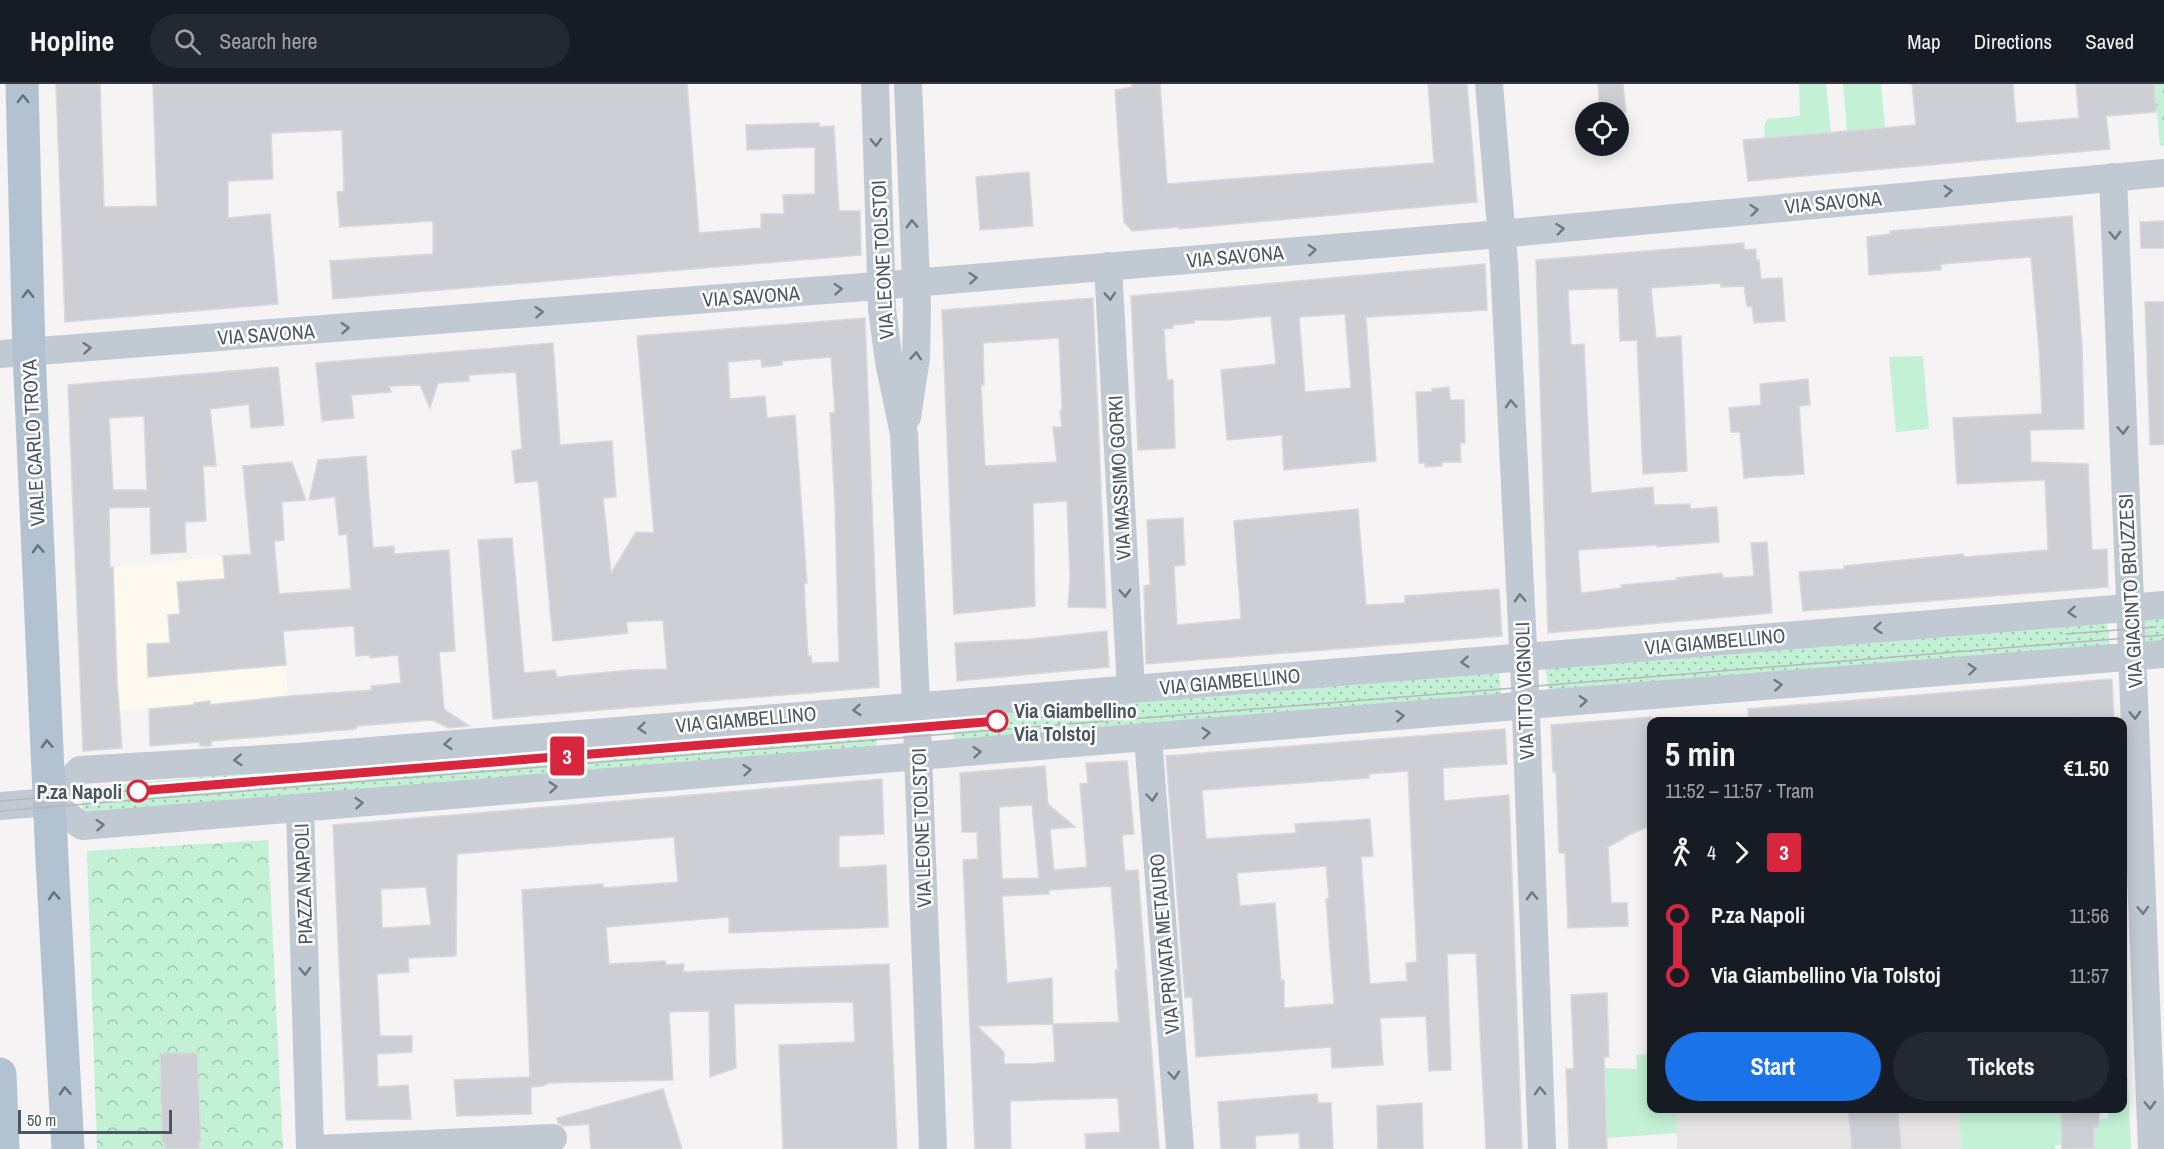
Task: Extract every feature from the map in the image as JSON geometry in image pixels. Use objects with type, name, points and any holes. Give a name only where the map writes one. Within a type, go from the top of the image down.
[{"type":"main road","name":"VIALE CARLO TROYA","points":[[22,84],[15,353],[49,802]]},
{"type":"main road","points":[[49,802],[68,1149]]},
{"type":"main road","points":[[0,1074],[3,1149]]},
{"type":"street","name":"VIA LEONE TOLSTOI","points":[[875,84],[881,286],[889,362],[904,434],[933,1149]]},
{"type":"street","name":"VIA LEONE TOLSTOI","points":[[904,434],[916,358],[908,84]]},
{"type":"street","points":[[1489,84],[1501,233]]},
{"type":"street","name":"VIA SAVONA","points":[[15,353],[881,286],[2164,173]]},
{"type":"street","name":"VIA GIACINTO BRUZZESI","points":[[2113,177],[2152,1149]]},
{"type":"street","name":"VIA TITO VIGNOLI","points":[[1501,233],[1523,657],[1542,1149]]},
{"type":"street","name":"VIA MASSIMO GORKI","points":[[1108,266],[1131,689]]},
{"type":"street","name":"VIA GIAMBELLINO","points":[[49,802],[80,770],[297,757],[2164,605]]},
{"type":"street","points":[[300,808],[2164,654]]},
{"type":"street","name":"VIA PRIVATA METAURO","points":[[1148,738],[1180,1149]]},
{"type":"street","points":[[0,806],[49,802]]},
{"type":"street","name":"PIAZZA NAPOLI","points":[[49,802],[82,826],[300,808],[310,1149]]},
{"type":"street","points":[[317,1149],[553,1138]]},
{"type":"shaded area","points":[[275,552],[288,696],[119,711],[113,567]]},
{"type":"shaded area","points":[[1676,1113],[1959,1113],[1961,1149],[1677,1149]]},
{"type":"green space","points":[[1799,84],[1826,84],[1831,132],[1765,138],[1764,127],[1767,119],[1800,116]]},
{"type":"green space","points":[[1843,84],[1881,84],[1885,128],[1847,131]]},
{"type":"green space","points":[[2154,84],[2164,84],[2164,145],[2160,146]]},
{"type":"green space","points":[[1923,356],[1929,429],[1896,432],[1889,357]]},
{"type":"green space","points":[[2164,612],[2164,650],[2147,652],[2145,613]]},
{"type":"green space","points":[[2106,615],[2111,654],[1550,697],[1545,667]]},
{"type":"green space","points":[[1499,671],[1502,701],[954,744],[952,712]]},
{"type":"green space","points":[[876,717],[877,750],[83,815],[81,788]]},
{"type":"green space","points":[[268,840],[283,1149],[97,1149],[87,851]]},
{"type":"green space","points":[[1647,1054],[1647,1113],[1676,1113],[1677,1133],[1607,1138],[1605,1068],[1637,1069],[1636,1055]]},
{"type":"green space","points":[[2128,1077],[2131,1149],[2090,1149],[2094,1148],[2094,1127],[2099,1127],[2099,1119],[2108,1118],[2109,1113],[2127,1113]]},
{"type":"green space","points":[[1959,1113],[2080,1113],[2061,1114],[2062,1145],[2055,1145],[2055,1149],[1961,1149]]},
{"type":"building","points":[[56,84],[100,84],[104,207],[157,206],[153,84],[687,84],[699,233],[761,228],[761,214],[784,214],[783,195],[815,194],[815,147],[747,150],[746,125],[819,123],[819,127],[834,126],[839,211],[860,211],[861,255],[333,299],[330,261],[433,254],[433,221],[340,227],[337,192],[344,191],[342,130],[271,133],[273,179],[228,181],[228,218],[270,214],[278,304],[65,322]]},
{"type":"building","points":[[1132,84],[1160,84],[1167,184],[1434,163],[1428,84],[1467,84],[1477,202],[1179,229],[1179,227],[1132,231],[1124,222],[1115,90],[1132,87]]},
{"type":"building","points":[[1598,84],[1623,84],[1625,102],[1599,102]]},
{"type":"building","points":[[1912,84],[2013,84],[2016,123],[2079,118],[2076,84],[2154,84],[2156,112],[2106,116],[2110,149],[1748,181],[1743,140],[1916,125]]},
{"type":"building","points":[[1029,172],[1033,226],[980,230],[976,177]]},
{"type":"building","points":[[2072,216],[2082,345],[2084,429],[2030,430],[2031,462],[2088,464],[2092,550],[2107,549],[2108,587],[1803,611],[1799,572],[1844,569],[1844,566],[1963,554],[1964,557],[2048,550],[2045,480],[1957,484],[1953,418],[2042,414],[2031,257],[1941,264],[1941,270],[1869,275],[1867,237],[1890,234],[1890,231]]},
{"type":"building","points":[[2164,221],[2164,248],[2141,248],[2140,222]]},
{"type":"building","points":[[1744,243],[1744,250],[1756,249],[1756,260],[1759,260],[1761,279],[1782,278],[1785,321],[1754,323],[1752,307],[1747,306],[1744,286],[1721,287],[1721,283],[1651,288],[1656,338],[1681,336],[1687,471],[1643,474],[1637,340],[1620,341],[1618,288],[1568,290],[1571,345],[1584,344],[1591,493],[1653,487],[1654,505],[1690,504],[1690,509],[1717,507],[1719,542],[1578,550],[1581,593],[1622,588],[1621,585],[1722,573],[1723,578],[1754,576],[1751,543],[1767,542],[1772,613],[1548,633],[1536,260]]},
{"type":"building","points":[[1485,264],[1487,310],[1366,317],[1376,461],[1284,470],[1282,435],[1227,440],[1221,370],[1276,364],[1271,316],[1229,320],[1194,320],[1194,323],[1173,325],[1173,328],[1164,329],[1167,380],[1173,380],[1175,448],[1138,450],[1131,296]],"holes":[[[1345,314],[1351,388],[1305,392],[1299,317]]]},
{"type":"building","points":[[1093,298],[1106,608],[1068,607],[1070,578],[1067,501],[1033,503],[1035,606],[954,614],[942,310]],"holes":[[[1059,338],[1062,410],[1060,411],[1062,427],[1053,427],[1057,462],[985,466],[981,385],[984,385],[983,343]]]},
{"type":"building","points":[[2145,302],[2164,302],[2164,444],[2150,445]]},
{"type":"building","points":[[865,318],[879,687],[493,719],[478,540],[512,538],[524,673],[555,670],[557,677],[667,669],[663,620],[626,622],[628,633],[553,641],[538,481],[515,483],[512,451],[522,449],[516,372],[469,375],[469,381],[438,383],[430,408],[420,385],[389,386],[391,392],[351,395],[354,418],[322,421],[316,363],[553,343],[560,445],[612,441],[616,497],[603,498],[611,573],[636,532],[654,533],[637,336]],"holes":[[[831,357],[835,412],[830,413],[839,662],[812,663],[811,656],[808,656],[804,583],[807,583],[795,415],[767,418],[765,396],[730,399],[728,362],[761,359],[762,367],[782,365],[782,361]]]},
{"type":"building","points":[[278,367],[284,425],[251,428],[249,404],[210,409],[216,466],[203,466],[206,521],[185,522],[186,552],[151,554],[150,507],[109,508],[110,567],[113,567],[122,748],[83,751],[68,385]],"holes":[[[144,416],[147,490],[113,490],[109,418]]]},
{"type":"building","points":[[1808,379],[1810,405],[1799,406],[1804,474],[1744,478],[1740,432],[1731,432],[1729,408],[1761,405],[1760,384]]},
{"type":"building","points":[[1449,387],[1450,400],[1464,400],[1465,443],[1460,443],[1461,462],[1442,462],[1442,466],[1425,467],[1425,463],[1419,463],[1416,392],[1432,392],[1432,389]]},
{"type":"building","points":[[366,456],[373,548],[394,546],[394,554],[449,550],[455,651],[439,652],[444,709],[469,726],[449,728],[432,720],[211,741],[211,746],[200,746],[199,742],[150,746],[149,709],[194,705],[194,703],[210,701],[210,705],[372,690],[371,686],[401,683],[398,655],[370,658],[370,655],[356,656],[354,626],[283,631],[286,665],[148,677],[147,644],[170,643],[168,615],[180,614],[177,582],[225,579],[223,556],[251,554],[243,466],[292,462],[306,500],[282,502],[284,540],[274,541],[279,594],[351,589],[347,534],[339,535],[335,497],[309,500],[318,460]]},
{"type":"building","points":[[1358,509],[1366,605],[1405,603],[1405,596],[1499,589],[1502,636],[1146,664],[1144,586],[1150,585],[1147,520],[1183,518],[1185,565],[1174,566],[1177,625],[1241,619],[1234,521]]},
{"type":"building","points":[[1107,631],[1109,667],[957,681],[955,643],[1030,639]]},
{"type":"building","points":[[2112,679],[2114,717],[1749,717],[1748,709]]},
{"type":"building","points":[[1647,717],[1647,827],[1608,847],[1611,903],[1627,903],[1628,926],[1568,928],[1565,853],[1559,853],[1556,772],[1553,772],[1551,725]]},
{"type":"building","points":[[1505,729],[1507,764],[1443,768],[1444,801],[1509,795],[1522,1149],[1486,1149],[1476,953],[1447,954],[1451,1070],[1429,1071],[1426,1016],[1380,1018],[1383,1065],[1332,1068],[1331,1047],[1196,1057],[1192,997],[1185,998],[1166,756]],"holes":[[[1408,771],[1417,962],[1406,963],[1407,981],[1370,984],[1361,857],[1373,856],[1370,819],[1295,824],[1296,833],[1206,839],[1202,790],[1369,778],[1369,774]],[[1326,866],[1329,898],[1326,899],[1334,1004],[1284,1008],[1284,980],[1281,980],[1275,903],[1240,906],[1237,873]]]},
{"type":"building","points":[[1127,761],[1134,834],[1122,835],[1125,871],[1138,870],[1159,1149],[1086,1149],[1085,1134],[1120,1132],[1118,1098],[1010,1101],[1011,1149],[975,1149],[963,860],[978,859],[977,832],[962,832],[960,773],[1045,766],[1048,804],[1075,827],[1050,829],[1054,870],[1087,867],[1080,784],[1088,783],[1086,763]],"holes":[[[1032,805],[1039,878],[1002,879],[999,807]],[[1111,886],[1118,970],[1115,970],[1119,1022],[1053,1024],[1052,978],[1007,983],[1002,896],[1049,894],[1049,890]],[[1053,1024],[1055,1062],[1004,1064],[1004,1052],[977,1026]]]},
{"type":"building","points":[[882,779],[884,834],[839,836],[839,868],[886,865],[888,927],[729,933],[729,917],[606,927],[609,964],[665,961],[666,965],[684,964],[683,972],[889,964],[897,1149],[783,1149],[779,1045],[855,1042],[853,1002],[734,1004],[736,1068],[710,1077],[709,1011],[669,1012],[673,1080],[548,1083],[531,1087],[531,1114],[457,1116],[454,1080],[530,1077],[522,890],[603,884],[603,888],[678,882],[674,837],[457,854],[456,956],[408,958],[409,972],[377,974],[380,1036],[412,1036],[412,1052],[377,1054],[378,1087],[408,1085],[411,1119],[346,1120],[333,825]],"holes":[[[426,887],[431,925],[382,928],[381,889]]]},
{"type":"building","points":[[1607,993],[1609,1057],[1604,1057],[1607,1149],[1569,1149],[1566,1069],[1574,1069],[1571,995]]},
{"type":"building","points":[[160,1053],[197,1053],[201,1142],[198,1142],[199,1149],[165,1149],[165,1143],[162,1143]]},
{"type":"building","points":[[663,1089],[682,1149],[591,1149],[589,1124],[563,1126],[558,1123],[557,1118]]},
{"type":"building","points":[[1317,1094],[1318,1103],[1331,1103],[1333,1149],[1300,1149],[1299,1133],[1255,1136],[1256,1149],[1221,1149],[1218,1102]]},
{"type":"building","points":[[1422,1103],[1423,1149],[1378,1149],[1377,1106]]},
{"type":"building","points":[[1848,1113],[1898,1113],[1901,1149],[1852,1149]]},
{"type":"building","points":[[2099,1113],[2099,1127],[2094,1127],[2094,1148],[2062,1149],[2061,1114]]},
{"type":"tram line","points":[[2066,634],[2156,627]]},
{"type":"tram line","points":[[0,811],[2164,635]]},
{"type":"tram line","name":"3","points":[[138,791],[997,721]]},
{"type":"tram line","points":[[0,801],[356,773]]},
{"type":"place","name":"Via Giambellino Via Tolstoj","points":[[997,721]]},
{"type":"place","name":"P.za Napoli","points":[[138,791]]}]
